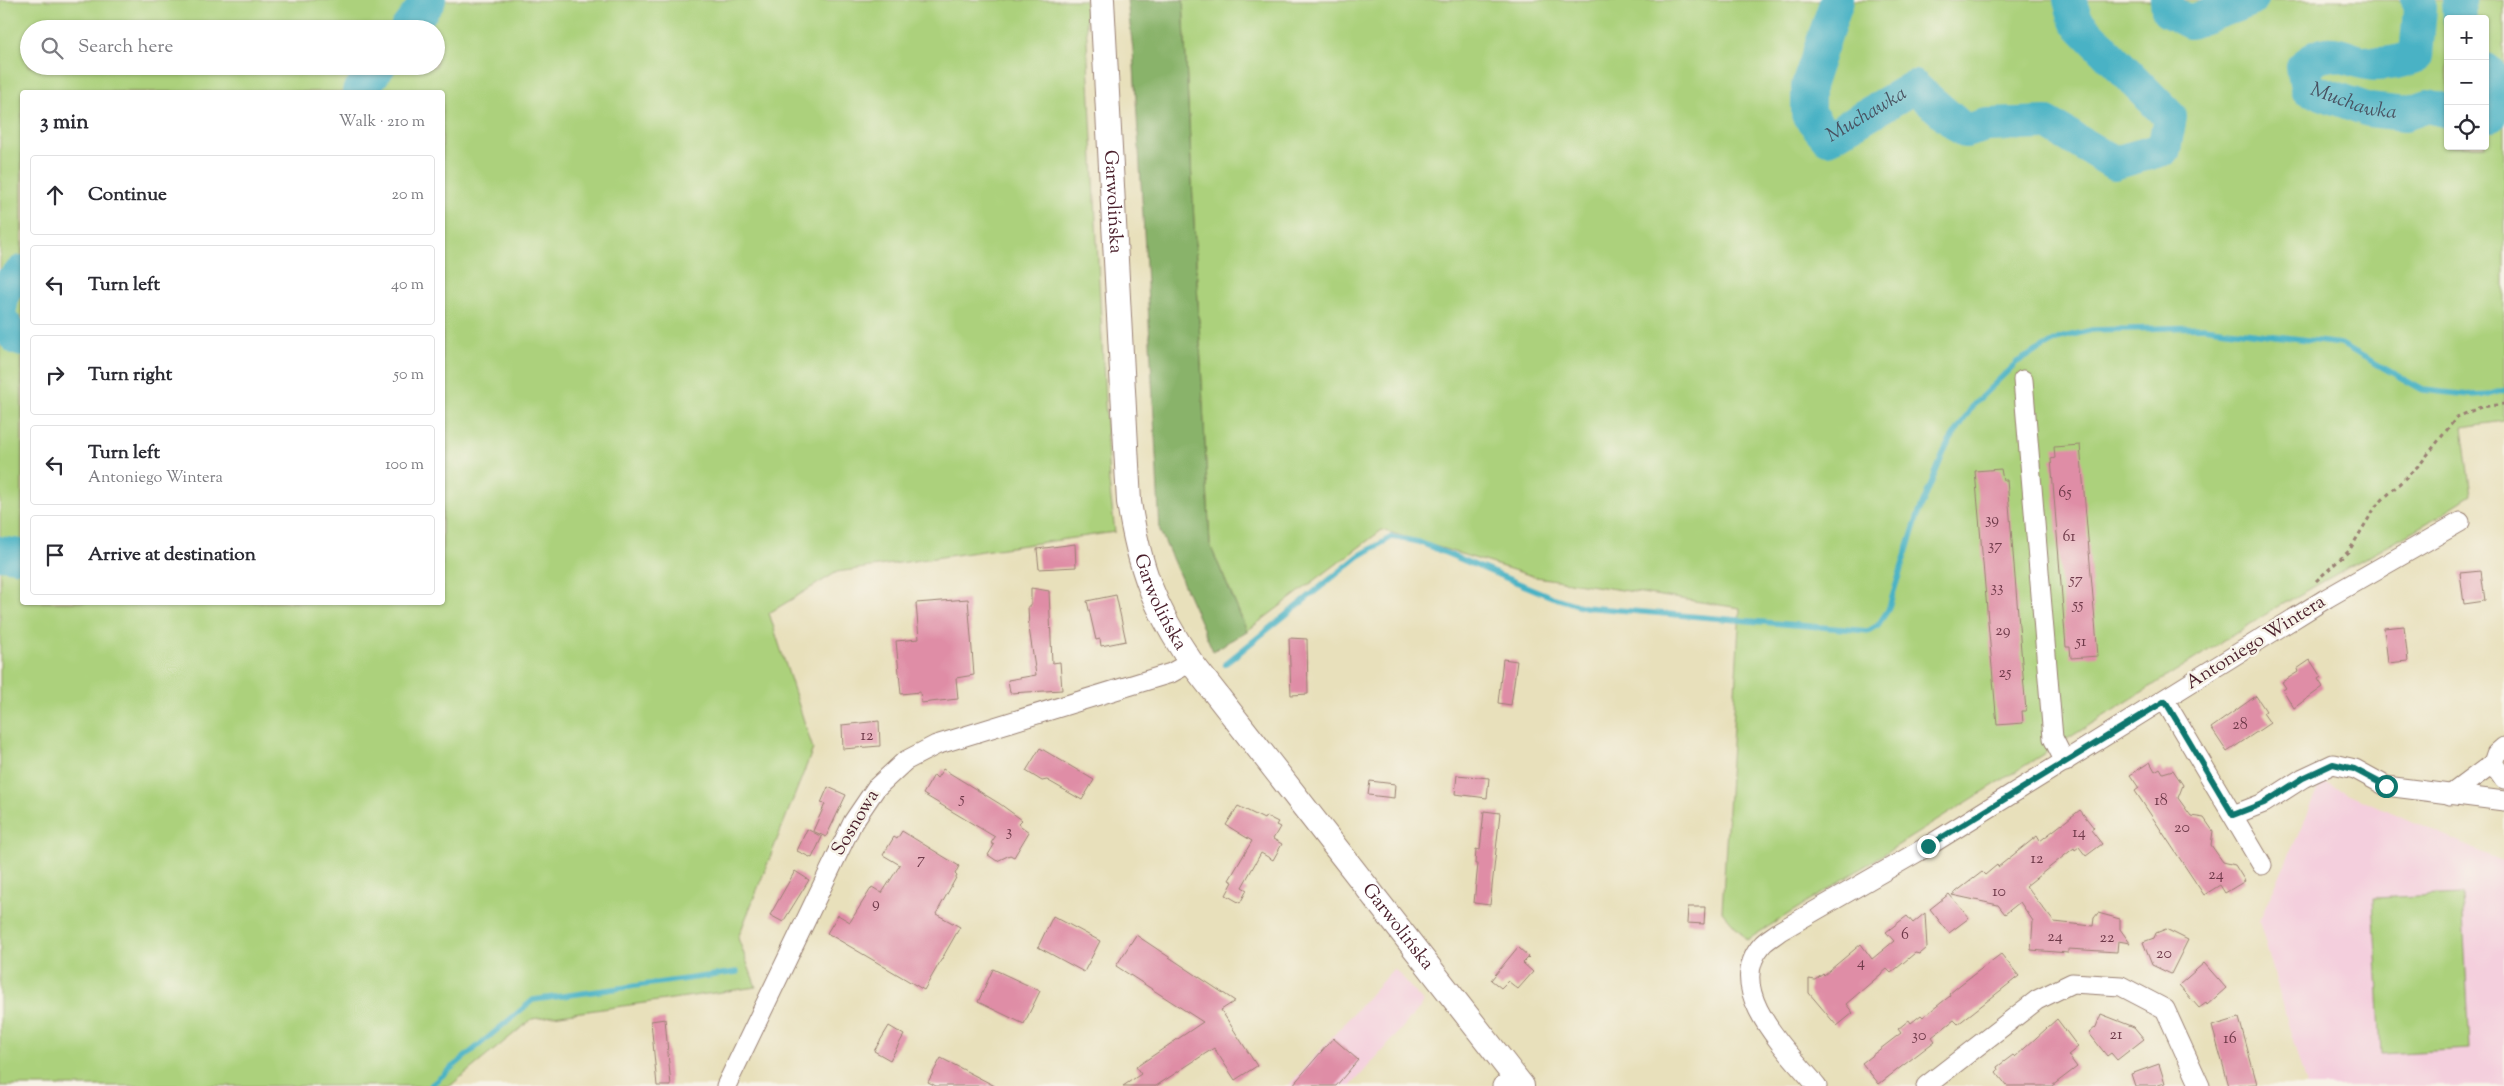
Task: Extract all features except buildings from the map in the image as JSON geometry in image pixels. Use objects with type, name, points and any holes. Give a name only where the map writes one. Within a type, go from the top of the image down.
[{"type":"main road","name":"Garwolińska","points":[[1102,0],[1129,502],[1139,556],[1147,581],[1166,624],[1191,662],[1513,1083]]},
{"type":"street","points":[[2023,380],[2053,738],[2065,762]]},
{"type":"street","name":"Antoniego Wintera","points":[[1817,1086],[1761,1017],[1752,996],[1749,972],[1762,945],[1780,931],[1928,846],[2165,701],[2327,598],[2460,522]]},
{"type":"street","name":"Sosnowa","points":[[726,1086],[853,822],[876,788],[905,761],[936,745],[1171,673],[1191,662]]},
{"type":"street","points":[[2165,701],[2262,865]]},
{"type":"street","points":[[2450,795],[2493,763],[2496,754],[2504,747]]},
{"type":"street","points":[[2493,763],[2504,779]]},
{"type":"street","points":[[2233,815],[2264,803],[2303,778],[2333,764],[2354,769],[2386,786],[2504,802]]},
{"type":"street","points":[[1926,1086],[2037,1000],[2072,983],[2121,986],[2165,1009],[2200,1086]]},
{"type":"path","points":[[2316,582],[2349,551],[2376,506],[2421,464],[2457,417],[2481,407],[2504,404]]},
{"type":"shaded area","points":[[2322,782],[2504,862],[2504,1086],[2306,1086],[2259,921]]},
{"type":"shaded area","points":[[1394,968],[1424,1003],[1351,1086],[1288,1086]]},
{"type":"green space","points":[[0,0],[1085,0],[1109,482],[1115,532],[837,572],[769,613],[813,749],[738,938],[756,987],[532,1019],[450,1086],[0,1086]]},
{"type":"green space","points":[[1127,0],[1183,0],[1210,545],[1247,631],[1213,651],[1160,531],[1133,50]]},
{"type":"green space","points":[[1183,0],[2504,0],[2504,421],[2462,427],[2471,495],[2427,523],[2276,608],[1747,940],[1722,911],[1740,608],[1536,577],[1382,530],[1247,631],[1210,545]]},
{"type":"green space","points":[[2462,894],[2470,1049],[2381,1054],[2373,898]]},
{"type":"waterway","name":"Muchawka","points":[[414,20],[429,0]]},
{"type":"waterway","name":"Muchawka","points":[[1837,0],[1808,86],[1808,114],[1828,138],[1914,87],[1965,131],[1987,125],[2047,123],[2114,163],[2164,149],[2170,117],[2076,21],[2070,0]]},
{"type":"waterway","name":"Muchawka","points":[[2167,0],[2168,11],[2190,22],[2251,0]]},
{"type":"waterway","name":"Muchawka","points":[[2417,0],[2420,8],[2416,56],[2386,64],[2367,63],[2335,54],[2321,56],[2303,67],[2307,88],[2369,110],[2405,114],[2428,106],[2444,110]]},
{"type":"waterway","name":"Muchawka","points":[[2459,0],[2460,15]]},
{"type":"waterway","name":"Muchawka","points":[[2489,74],[2499,83],[2491,115],[2489,115]]},
{"type":"waterway","name":"Muchawka","points":[[361,90],[372,75]]},
{"type":"waterway","name":"Muchawka","points":[[0,309],[4,289],[20,274]]},
{"type":"waterway","name":"Muchawka","points":[[0,321],[20,339]]},
{"type":"waterway","points":[[1225,664],[1359,556],[1392,537],[1419,542],[1552,597],[1584,607],[1868,631],[1878,625],[1888,610],[1918,515],[1946,447],[1974,404],[2017,362],[2060,338],[2092,330],[2203,327],[2341,344],[2423,390],[2471,395],[2492,394],[2504,390]]},
{"type":"waterway","name":"Muchawka","points":[[0,553],[20,556]]},
{"type":"waterway","points":[[430,1086],[533,1000],[737,972]]},
{"type":"route","points":[[1928,846],[2165,701],[2233,815],[2264,803],[2303,778],[2333,764],[2354,769],[2386,786]]}]
